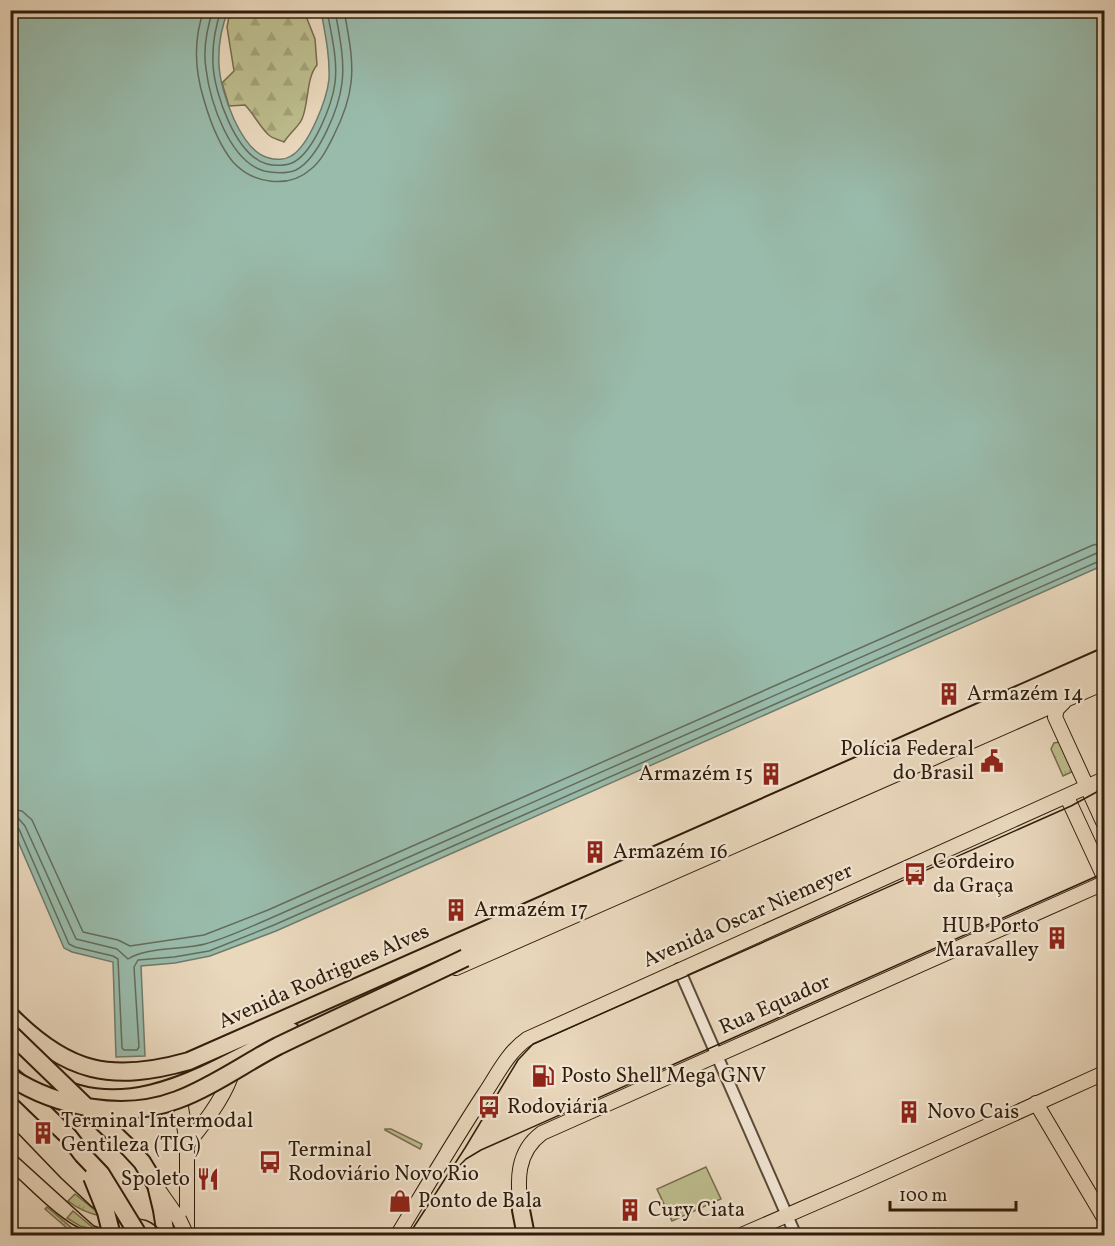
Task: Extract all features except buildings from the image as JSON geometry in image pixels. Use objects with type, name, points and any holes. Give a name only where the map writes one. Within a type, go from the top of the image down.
[{"type":"highway","name":"Avenida Rodrigues Alves","points":[[17,1030],[71,1062],[94,1069],[117,1072],[148,1071],[194,1059],[1104,657]]},
{"type":"highway","name":"Avenida Rodrigues Alves","points":[[10,1050],[44,1078],[64,1089],[88,1096],[118,1097],[150,1094],[185,1084],[301,1026],[1104,672]]},
{"type":"highway","points":[[10,1079],[39,1093],[91,1108],[121,1110],[154,1107],[191,1094],[276,1047],[465,958],[523,928]]},
{"type":"highway","points":[[10,1013],[17,1030],[142,1162],[156,1185],[166,1236]]},
{"type":"highway","points":[[10,1079],[69,1137],[101,1174],[139,1236]]},
{"type":"highway","points":[[82,1154],[98,1190],[112,1236]]},
{"type":"highway","points":[[521,1210],[526,1236]]},
{"type":"main road","name":"Avenida Rodrigues Alves","points":[[209,1073],[236,1060],[247,1059],[1104,683]]},
{"type":"main road","points":[[1065,700],[1057,709],[1055,717],[1104,824]]},
{"type":"main road","name":"Avenida Oscar Niemeyer","points":[[397,1236],[452,1143],[512,1052],[522,1042],[537,1033],[1104,779]]},
{"type":"main road","points":[[1067,797],[1104,877]]},
{"type":"main road","name":"Rua Equador","points":[[521,1210],[519,1171],[526,1149],[537,1136],[547,1130],[1104,883]]},
{"type":"main road","points":[[187,1144],[200,1128],[230,1080],[236,1060]]},
{"type":"main road","points":[[739,1236],[1104,1073]]},
{"type":"main road","points":[[185,1084],[181,1107],[187,1144],[187,1236]]},
{"type":"main road","points":[[1036,1103],[1104,1218]]},
{"type":"main road","points":[[156,1185],[179,1219],[187,1236]]},
{"type":"street","points":[[679,969],[796,1236]]},
{"type":"green space","points":[[230,11],[304,11],[315,39],[317,65],[309,84],[302,119],[284,142],[267,133],[245,105],[229,106],[222,83],[234,71],[227,27]]},
{"type":"green space","points":[[1059,742],[1074,771],[1063,776],[1051,749],[1054,743]]},
{"type":"green space","points":[[391,1129],[422,1144],[420,1149],[385,1130]]},
{"type":"green space","points":[[706,1167],[721,1199],[672,1221],[657,1189]]},
{"type":"green space","points":[[75,1194],[102,1216],[84,1211],[68,1201]]},
{"type":"green space","points":[[47,1207],[72,1228],[81,1232],[125,1235],[75,1235],[45,1209]]},
{"type":"green space","points":[[73,1211],[96,1230],[80,1226],[67,1218]]},
{"type":"water","points":[[10,11],[228,11],[220,37],[220,76],[223,90],[234,119],[250,145],[259,153],[277,159],[286,158],[298,151],[310,133],[325,98],[329,70],[321,11],[1104,11],[1104,565],[276,931],[210,956],[175,963],[141,966],[145,1056],[116,1057],[113,962],[64,948],[11,825]]},
{"type":"tram line","points":[[408,1236],[518,1060],[533,1044],[1071,806],[1104,788]]},
{"type":"tram line","points":[[458,1167],[481,1150],[1104,873]]},
{"type":"tram line","points":[[10,1125],[91,1206],[99,1212],[122,1219]]},
{"type":"tram line","points":[[10,1150],[94,1226],[103,1229]]},
{"type":"tram line","points":[[10,1171],[59,1215],[80,1228],[97,1232],[138,1233],[155,1236]]},
{"type":"tram line","points":[[114,1218],[148,1221],[165,1236]]},
{"type":"place","name":"Armazém 14","points":[[949,694]]},
{"type":"place","name":"Polícia Federal do Brasil","points":[[992,761]]},
{"type":"place","name":"Armazém 15","points":[[771,774]]},
{"type":"place","name":"Armazém 16","points":[[595,852]]},
{"type":"place","name":"Cordeiro da Graça","points":[[915,874]]},
{"type":"place","name":"Armazém 17","points":[[456,910]]},
{"type":"place","name":"HUB Porto Maravalley","points":[[1057,938]]},
{"type":"place","name":"Posto Shell Mega GNV","points":[[543,1076]]},
{"type":"place","name":"Rodoviária","points":[[489,1107]]},
{"type":"place","name":"Novo Cais","points":[[909,1112]]},
{"type":"place","name":"Terminal Intermodal Gentileza (TIG)","points":[[43,1133]]},
{"type":"place","name":"Terminal Rodoviário Novo Rio","points":[[270,1162]]},
{"type":"place","name":"Spoleto","points":[[208,1179]]},
{"type":"place","name":"Ponto de Bala","points":[[400,1201]]},
{"type":"place","name":"Cury Ciata","points":[[630,1210]]}]
